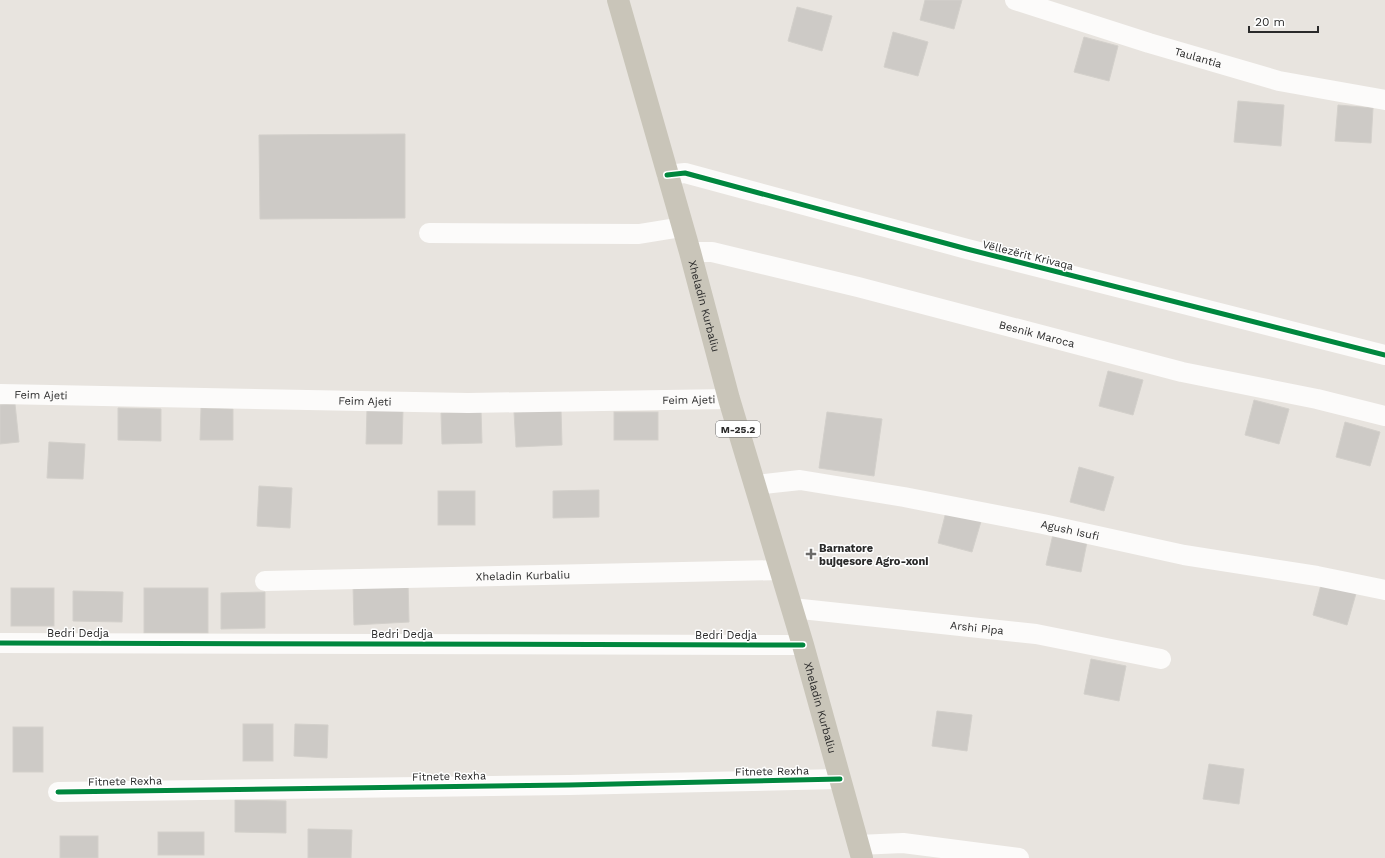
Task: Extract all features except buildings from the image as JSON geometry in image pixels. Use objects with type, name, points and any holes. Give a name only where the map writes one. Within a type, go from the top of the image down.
[{"type":"main road","name":"Xheladin Kurbaliu","points":[[618,0],[690,252],[729,399],[803,645],[860,852]]},
{"type":"street","name":"Taulantia","points":[[1015,0],[1149,43],[1279,81],[1385,100]]},
{"type":"street","name":"Vëllezërit Krivaqa","points":[[667,175],[685,173],[974,251],[1385,355]]},
{"type":"street","points":[[429,233],[639,234],[682,227]]},
{"type":"street","name":"Besnik Maroca","points":[[690,252],[712,252],[858,287],[1182,372],[1317,399],[1385,416]]},
{"type":"street","name":"Feim Ajeti","points":[[0,394],[468,403],[729,399]]},
{"type":"street","name":"Agush Isufi","points":[[755,485],[800,480],[904,497],[1043,524],[1184,555],[1317,576],[1385,590]]},
{"type":"street","name":"Xheladin Kurbaliu","points":[[265,582],[780,570]]},
{"type":"street","name":"Arshi Pipa","points":[[792,608],[1036,634],[1161,659]]},
{"type":"street","name":"Bedri Dedja","points":[[0,643],[803,645]]},
{"type":"street","name":"Fitnete Rexha","points":[[58,792],[569,785],[840,779]]},
{"type":"street","name":"Xheladin Kurbaliu","points":[[860,852],[903,843],[1019,858]]},
{"type":"cycle path","points":[[667,175],[685,173],[967,249],[1385,355]]},
{"type":"cycle path","points":[[0,643],[803,645]]},
{"type":"cycle path","points":[[58,792],[569,785],[840,779]]},
{"type":"place","name":"Barnatore bujqesore Agro-xoni","points":[[811,554]]}]
